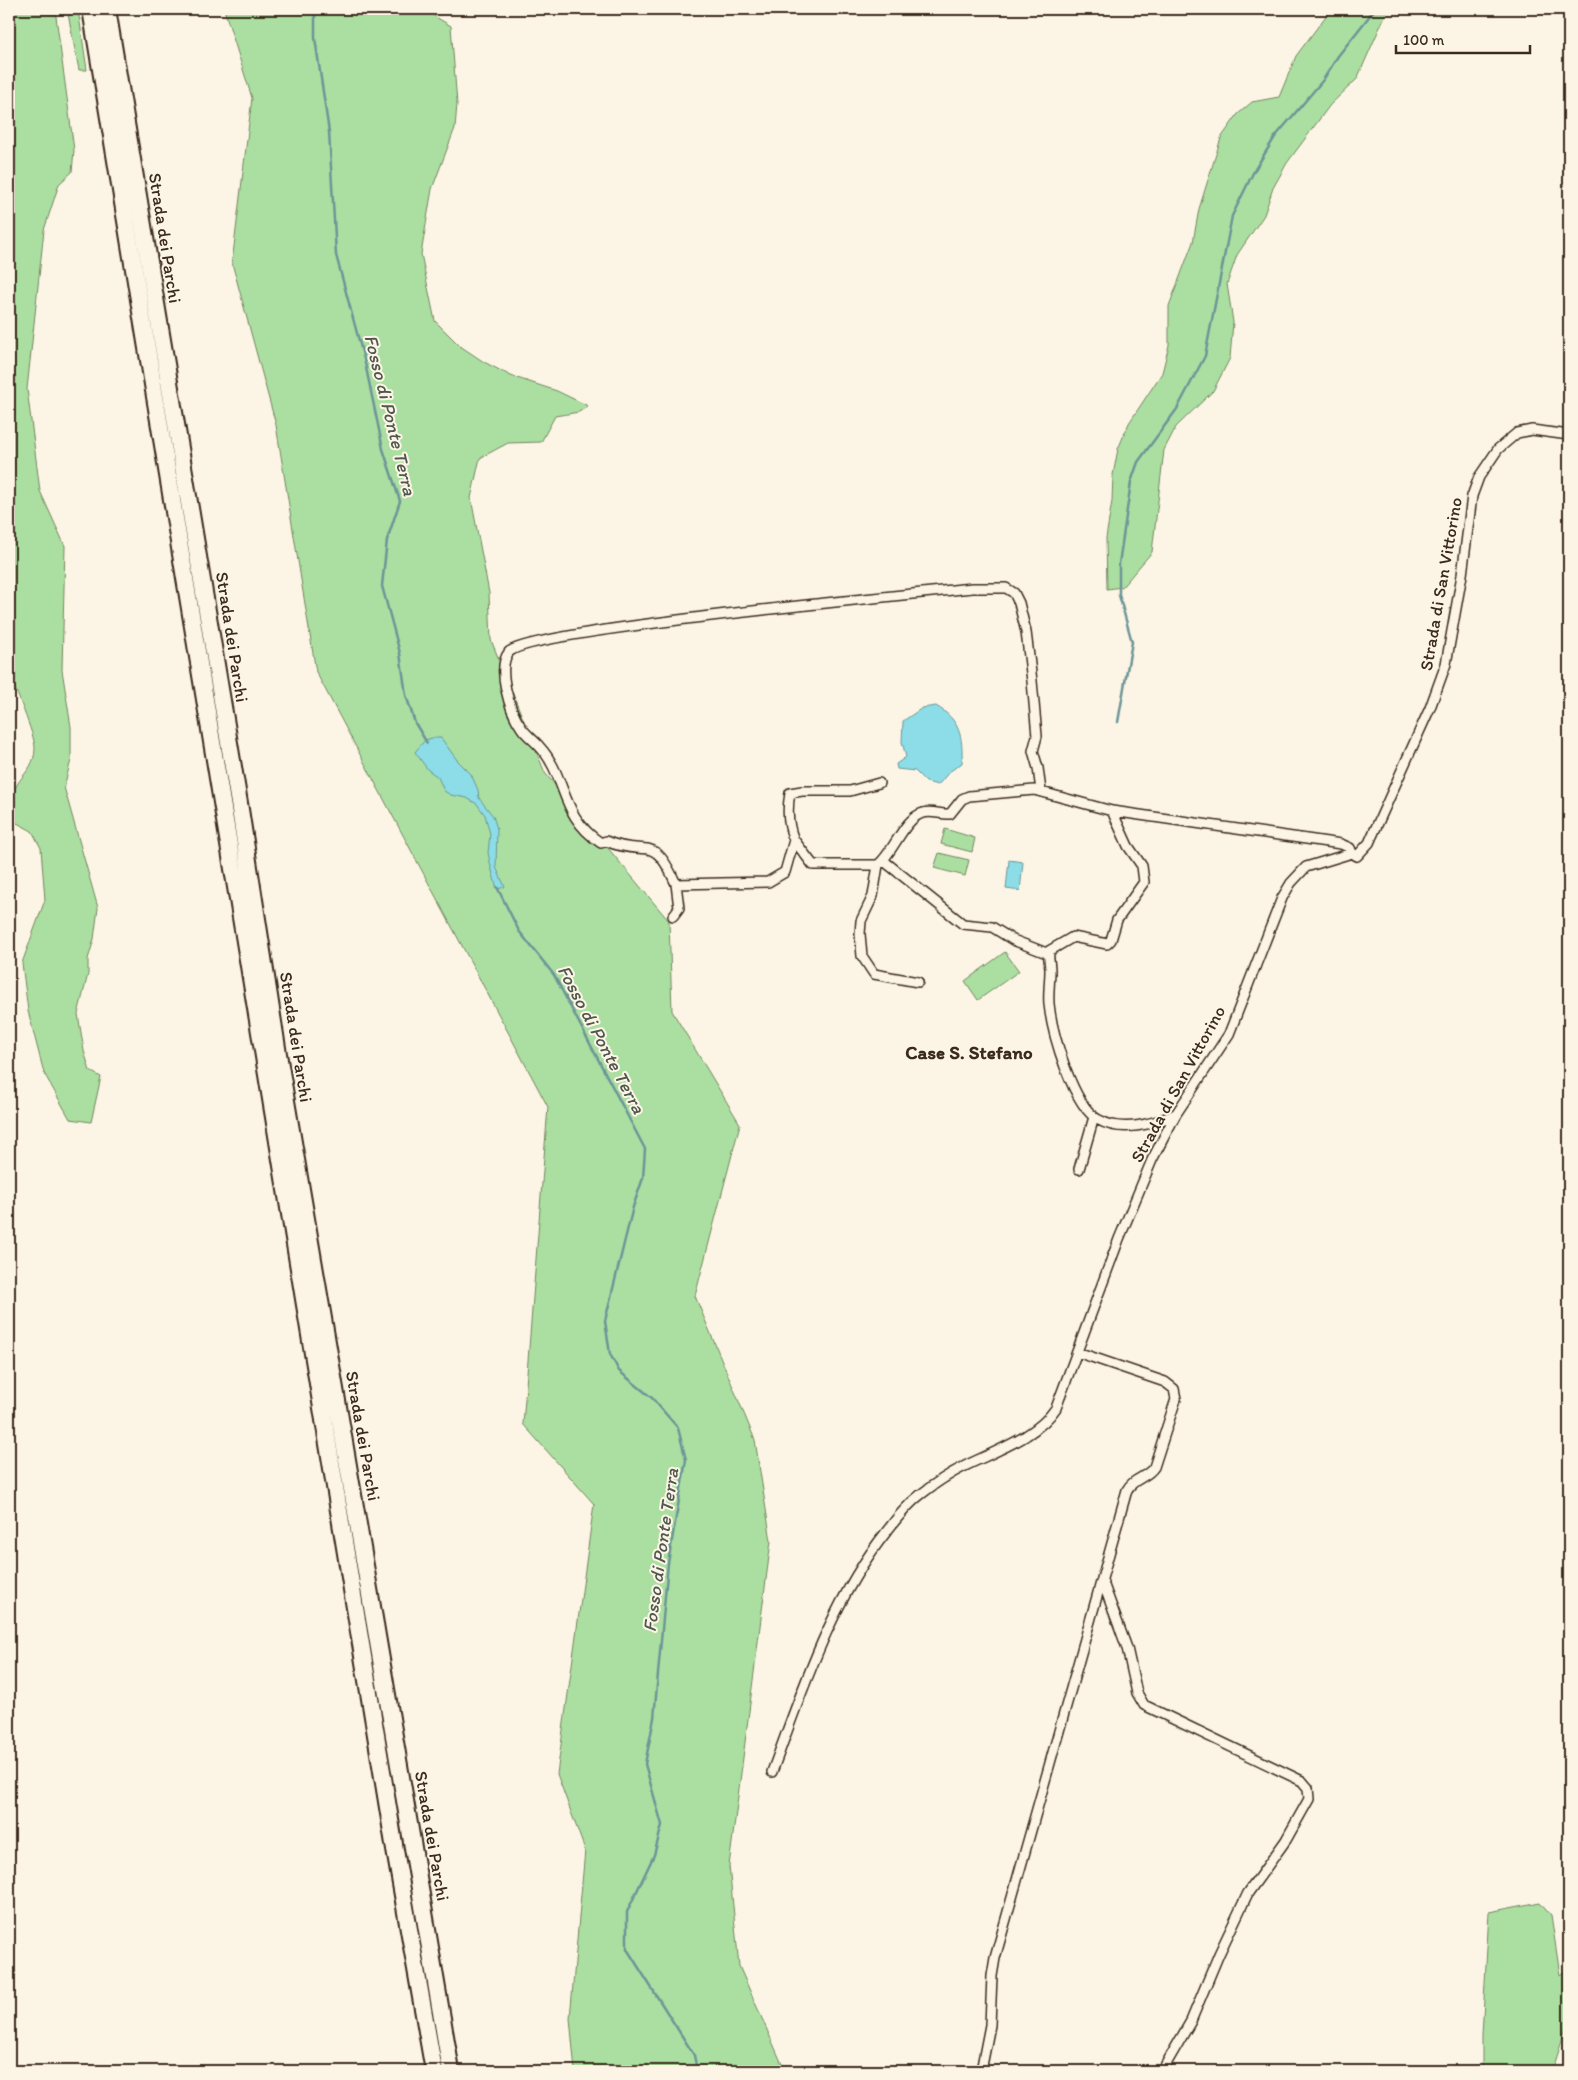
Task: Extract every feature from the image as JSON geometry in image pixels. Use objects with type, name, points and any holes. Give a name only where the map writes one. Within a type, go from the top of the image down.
[{"type":"highway","name":"Strada dei Parchi","points":[[91,9],[377,1742],[434,2071]]},
{"type":"highway","name":"Strada dei Parchi","points":[[107,9],[239,803],[280,1068],[451,2071]]},
{"type":"street","name":"Strada di San Vittorino","points":[[772,1772],[819,1646],[871,1551],[902,1512],[923,1492],[961,1468],[1025,1435],[1048,1418],[1060,1401],[1124,1226],[1152,1160],[1176,1114],[1228,1034],[1274,913],[1288,886],[1301,870],[1311,864],[1352,853],[1357,856],[1369,843],[1430,708],[1442,675],[1460,586],[1472,496],[1479,477],[1498,449],[1517,433],[1532,430],[1569,435]]},
{"type":"street","points":[[673,916],[677,913],[679,902],[676,884],[666,862],[656,851],[639,847],[620,847],[606,841],[601,842],[587,832],[574,816],[548,757],[524,732],[514,714],[503,672],[507,656],[514,648],[538,641],[670,621],[972,588],[1003,587],[1012,591],[1017,598],[1025,624],[1036,717],[1037,736],[1033,751],[1038,768],[1041,791]]},
{"type":"street","points":[[676,884],[768,882],[785,872],[794,840],[788,805],[790,793],[802,791],[850,791],[878,783]]},
{"type":"street","points":[[918,982],[874,974],[862,956],[860,925],[872,900],[881,863],[909,822],[917,814],[926,812],[950,814],[962,798],[1028,790],[1041,791],[1112,811],[1341,844],[1350,848],[1352,853]]},
{"type":"street","points":[[1112,811],[1128,846],[1142,866],[1144,882],[1117,920],[1111,940],[1107,944],[1073,937],[1052,948],[1049,954],[1048,999],[1051,1017],[1071,1083],[1082,1104],[1094,1117],[1109,1125],[1128,1126],[1149,1124],[1176,1114]]},
{"type":"street","points":[[794,840],[813,865],[881,863],[963,924],[992,927],[1013,940],[1049,954]]},
{"type":"street","points":[[1079,1168],[1094,1117]]},
{"type":"street","points":[[981,2071],[990,2025],[992,1976],[995,1958],[1127,1490],[1130,1484],[1147,1475],[1154,1467],[1176,1396],[1171,1386],[1165,1382],[1077,1352]]},
{"type":"street","points":[[1102,1580],[1125,1643],[1137,1693],[1144,1705],[1298,1779],[1304,1783],[1309,1793],[1308,1802],[1289,1834],[1248,1893],[1188,2027],[1162,2071]]},
{"type":"green space","points":[[9,9],[55,9],[74,150],[72,172],[59,184],[44,230],[27,389],[40,491],[65,546],[62,670],[71,727],[71,760],[64,787],[98,908],[94,939],[88,959],[88,974],[78,1014],[84,1051],[90,1071],[101,1077],[91,1122],[70,1119],[44,1073],[28,1011],[22,963],[45,900],[41,848],[32,831],[15,822],[12,808],[12,797],[15,788],[30,767],[34,758],[35,748],[28,722],[9,672]]},
{"type":"green space","points":[[67,9],[78,9],[87,70],[79,70]]},
{"type":"green space","points":[[224,9],[432,9],[434,16],[451,26],[457,104],[455,128],[432,189],[421,254],[435,321],[460,346],[484,362],[511,376],[557,391],[588,406],[579,412],[555,416],[541,442],[508,443],[480,458],[471,498],[489,593],[491,640],[545,773],[669,921],[672,1011],[740,1124],[695,1296],[755,1440],[771,1541],[729,1866],[739,1966],[785,2071],[575,2071],[570,2018],[585,1850],[557,1774],[594,1504],[523,1424],[548,1107],[316,672],[276,425],[232,263],[252,98]]},
{"type":"green space","points":[[1331,9],[1388,9],[1357,79],[1330,105],[1287,163],[1273,188],[1264,215],[1237,255],[1227,284],[1233,322],[1230,358],[1213,391],[1176,427],[1164,450],[1152,552],[1122,587],[1107,589],[1106,538],[1118,449],[1129,423],[1162,373],[1169,345],[1169,306],[1193,242],[1199,209],[1221,138],[1238,114],[1252,102],[1279,97],[1296,56]]},
{"type":"green space","points":[[945,829],[975,838],[972,852],[941,844]]},
{"type":"green space","points":[[939,853],[969,860],[965,876],[934,868]]},
{"type":"green space","points":[[1005,952],[1019,971],[978,1000],[965,981]]},
{"type":"green space","points":[[1540,1902],[1551,1915],[1560,1975],[1569,1968],[1569,2018],[1552,2071],[1482,2071],[1482,2035],[1489,1912]]},
{"type":"water","points":[[936,706],[944,711],[955,723],[962,745],[962,763],[949,772],[938,785],[926,782],[915,771],[897,769],[896,764],[906,757],[902,742],[903,721],[922,708]]},
{"type":"water","points":[[441,738],[457,760],[471,774],[478,790],[479,798],[493,816],[497,829],[496,867],[505,887],[497,889],[488,853],[490,834],[485,815],[477,804],[467,798],[451,795],[444,791],[438,777],[428,770],[415,752],[425,740]]},
{"type":"water","points":[[1009,860],[1023,862],[1020,891],[1006,889]]},
{"type":"waterway","name":"Fosso di Ponte Terra","points":[[315,9],[315,38],[329,132],[336,255],[365,363],[383,449],[400,501],[387,540],[382,586],[400,653],[406,695],[415,723],[427,743]]},
{"type":"waterway","points":[[1118,722],[1132,642],[1119,595],[1119,564],[1131,482],[1138,462],[1177,409],[1205,356],[1232,216],[1254,171],[1275,137],[1323,80],[1338,56],[1375,9]]},
{"type":"waterway","name":"Fosso di Ponte Terra","points":[[497,887],[519,931],[554,975],[645,1149],[643,1178],[633,1207],[605,1321],[610,1354],[619,1371],[652,1398],[678,1428],[686,1460],[668,1563],[654,1718],[645,1764],[662,1825],[654,1855],[627,1912],[627,1949],[694,2055],[697,2071]]},
{"type":"district","name":"Case S. Stefano","points":[[969,1052]]}]
